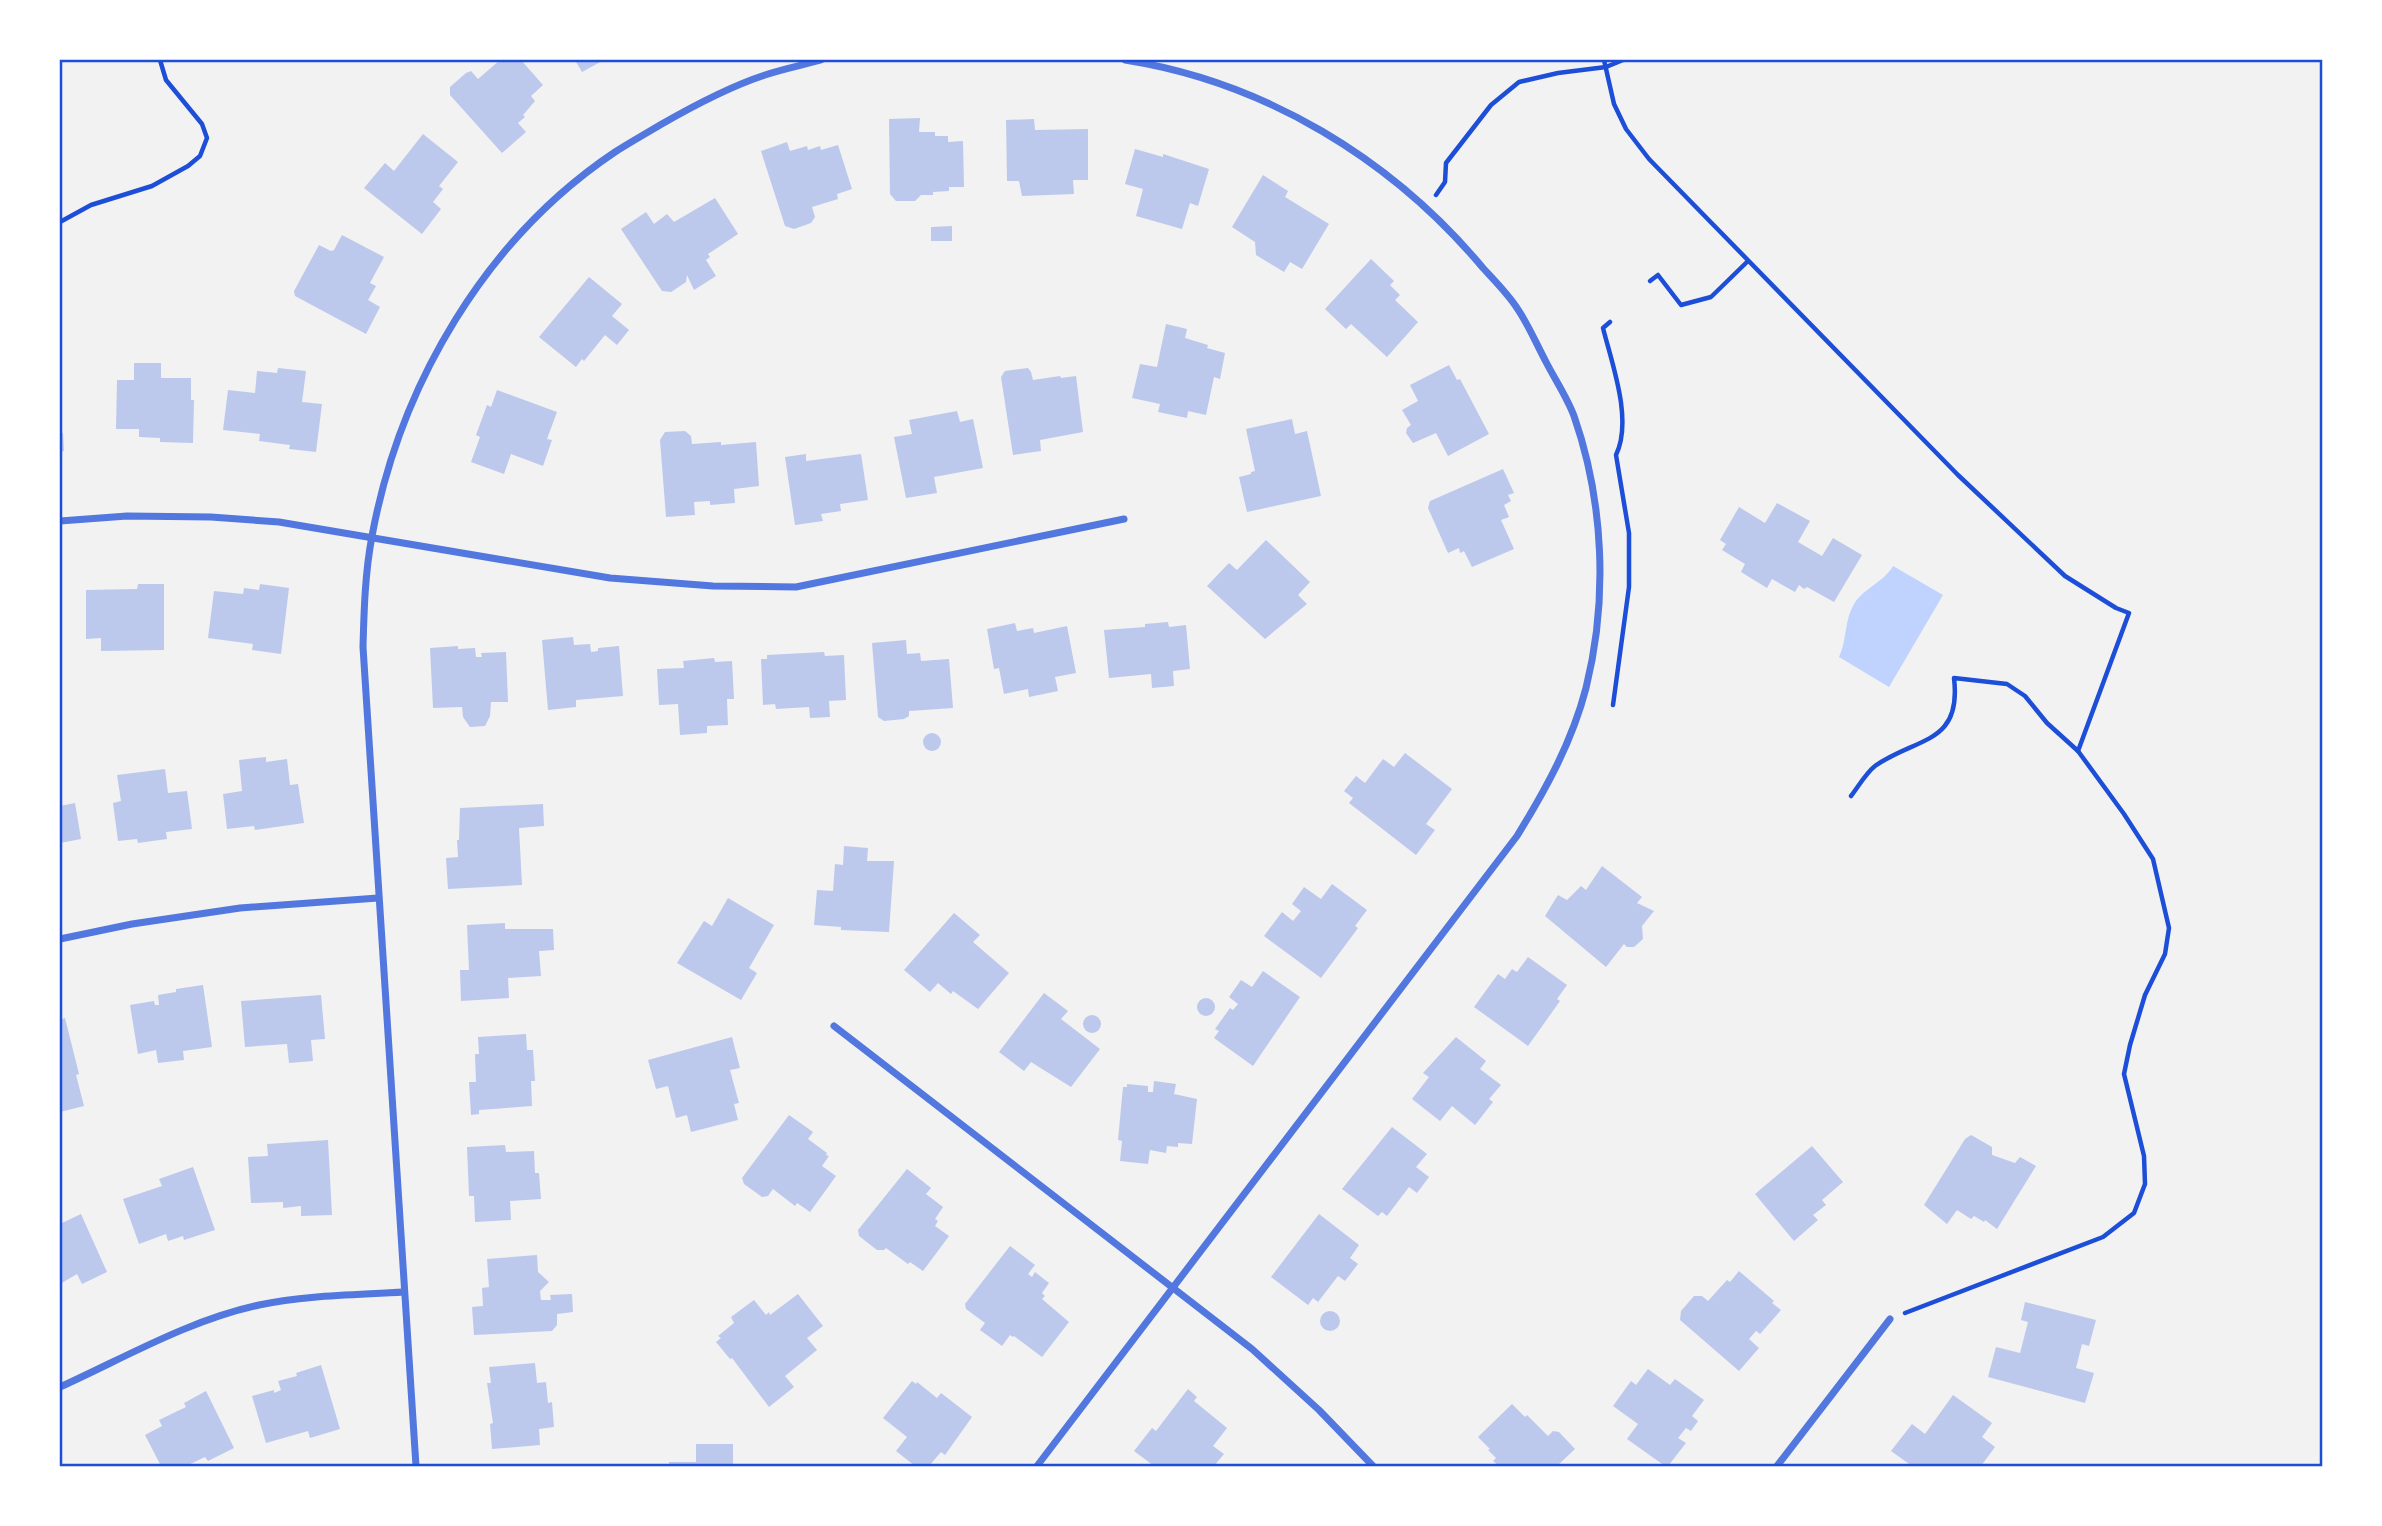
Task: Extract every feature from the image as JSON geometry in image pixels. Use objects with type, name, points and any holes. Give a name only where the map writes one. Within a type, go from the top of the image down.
[{"type":"street","points":[[416,1466],[363,647],[365,590],[371,537],[385,478],[401,431],[432,359],[466,303],[505,252],[547,208],[615,152],[696,104],[764,75],[821,60]]},
{"type":"street","points":[[1037,1466],[1517,836],[1544,792],[1566,746],[1586,688],[1596,633],[1600,579],[1597,521],[1588,467],[1573,414],[1517,308],[1464,245],[1426,207],[1367,158],[1303,120],[1224,84],[1152,64],[1125,60]]},
{"type":"street","points":[[60,521],[127,516],[211,517],[279,522],[610,578],[713,586],[796,587],[1124,519]]},
{"type":"street","points":[[60,939],[132,924],[240,908],[379,898]]},
{"type":"street","points":[[834,1026],[1174,1286],[1252,1349],[1319,1410],[1373,1466]]},
{"type":"street","points":[[60,1387],[206,1320],[259,1305],[404,1292]]},
{"type":"street","points":[[1777,1466],[1890,1319]]},
{"type":"path","points":[[60,222],[90,205],[152,186],[188,166],[200,156],[207,138],[202,124],[166,80],[160,60]]},
{"type":"path","points":[[1604,60],[1615,104],[1626,129],[1649,159],[1958,475],[2065,576],[2116,608],[2129,613],[2078,751]]},
{"type":"path","points":[[1426,207],[1445,182],[1446,163],[1491,105],[1520,82],[1558,72],[1605,67],[1623,60]]},
{"type":"path","points":[[1650,281],[1658,275],[1681,305],[1711,297],[1748,261]]},
{"type":"path","points":[[1610,322],[1603,328],[1623,412],[1622,445],[1616,455],[1629,533],[1627,607],[1613,705]]},
{"type":"path","points":[[1851,796],[1874,767],[1934,737],[1948,723],[1957,698],[1954,678],[2007,684],[2025,696],[2047,723],[2078,751],[2124,814],[2153,859],[2169,928],[2165,954],[2145,995],[2124,1074],[2144,1156],[2145,1184],[2134,1213],[2103,1237],[1890,1319]]},
{"type":"water","points":[[1893,566],[1943,595],[1889,687],[1839,657],[1854,604]]},
{"type":"building","points":[[500,60],[521,60],[543,85],[531,96],[535,101],[518,123],[526,132],[502,153],[450,95],[450,87],[466,73],[471,71],[478,79]]},
{"type":"building","points":[[575,60],[604,60],[582,72]]},
{"type":"building","points":[[920,118],[919,132],[935,132],[935,136],[948,136],[948,142],[963,141],[964,187],[949,187],[949,191],[921,195],[915,201],[896,201],[890,194],[889,119]]},
{"type":"building","points":[[1034,119],[1035,130],[1088,129],[1088,180],[1073,180],[1074,194],[1022,196],[1019,181],[1007,181],[1006,120]]},
{"type":"building","points":[[423,134],[458,162],[439,186],[443,189],[433,202],[441,209],[422,234],[364,188],[385,163],[394,171]]},
{"type":"building","points":[[787,142],[790,151],[807,146],[808,150],[820,146],[821,150],[838,145],[852,189],[837,194],[838,199],[812,207],[815,217],[811,223],[794,229],[785,226],[761,151]]},
{"type":"building","points":[[1135,149],[1163,157],[1163,154],[1209,169],[1198,206],[1190,203],[1182,229],[1136,216],[1143,189],[1125,184]]},
{"type":"building","points":[[1263,175],[1288,191],[1285,197],[1329,224],[1302,269],[1290,262],[1284,272],[1256,255],[1255,242],[1232,227]]},
{"type":"building","points":[[715,198],[738,234],[708,254],[710,257],[706,260],[716,276],[694,290],[687,275],[686,282],[671,292],[662,291],[621,229],[646,212],[654,224],[667,214],[674,222]]},
{"type":"building","points":[[952,226],[952,241],[931,241],[931,227]]},
{"type":"building","points":[[342,235],[384,257],[370,283],[376,286],[368,300],[380,307],[366,334],[295,296],[294,291],[319,245],[334,250]]},
{"type":"building","points":[[1371,259],[1394,281],[1390,285],[1400,295],[1395,300],[1418,322],[1387,357],[1351,324],[1346,329],[1325,309]]},
{"type":"building","points":[[589,277],[622,304],[612,316],[629,330],[617,345],[605,335],[576,367],[539,337]]},
{"type":"building","points":[[1166,324],[1187,329],[1185,338],[1225,353],[1220,379],[1214,377],[1206,415],[1188,411],[1187,418],[1158,412],[1160,404],[1132,398],[1140,364],[1157,367]]},
{"type":"building","points":[[134,363],[161,363],[161,378],[191,378],[191,400],[194,400],[193,443],[160,442],[160,438],[139,437],[139,429],[116,429],[117,380],[134,380]]},
{"type":"building","points":[[1449,365],[1457,380],[1460,379],[1489,434],[1448,456],[1436,433],[1413,443],[1406,433],[1411,425],[1402,410],[1418,401],[1410,385]]},
{"type":"building","points":[[278,368],[306,371],[302,402],[322,404],[316,452],[289,449],[290,445],[259,441],[260,434],[223,430],[228,390],[255,393],[257,371],[277,373]]},
{"type":"building","points":[[1028,368],[1033,380],[1076,376],[1083,432],[1040,440],[1041,451],[1013,455],[1001,377],[1005,371]]},
{"type":"building","points":[[497,390],[557,412],[547,439],[552,440],[543,466],[511,454],[504,474],[471,462],[480,437],[476,435],[487,405],[491,407]]},
{"type":"building","points":[[957,411],[960,422],[973,419],[983,468],[934,477],[937,493],[906,498],[894,437],[912,434],[909,420]]},
{"type":"building","points":[[1292,419],[1295,434],[1307,431],[1321,496],[1247,512],[1239,477],[1255,471],[1246,429]]},
{"type":"building","points":[[685,431],[691,436],[692,444],[756,442],[759,486],[734,489],[735,503],[710,505],[710,501],[694,502],[695,515],[666,517],[660,440],[665,432]]},
{"type":"building","points":[[60,433],[63,433],[64,451],[60,452]]},
{"type":"building","points":[[806,454],[806,461],[861,454],[868,500],[840,504],[841,511],[821,514],[823,521],[795,525],[785,457]]},
{"type":"building","points":[[1503,469],[1514,493],[1508,495],[1511,501],[1504,505],[1509,517],[1501,520],[1514,549],[1472,567],[1464,551],[1460,553],[1459,548],[1448,553],[1428,508],[1430,501]]},
{"type":"building","points":[[1777,503],[1810,521],[1798,542],[1822,556],[1833,538],[1862,555],[1834,602],[1807,587],[1804,589],[1799,585],[1795,592],[1772,579],[1767,588],[1741,572],[1745,564],[1722,550],[1726,544],[1720,540],[1739,507],[1765,523]]},
{"type":"building","points":[[1266,540],[1310,582],[1298,595],[1307,604],[1265,639],[1207,586],[1229,563],[1237,570]]},
{"type":"building","points":[[138,584],[164,584],[164,650],[101,651],[101,638],[86,639],[86,590],[137,589]]},
{"type":"building","points":[[260,584],[289,588],[281,654],[252,650],[253,644],[208,638],[214,591],[243,594],[244,588],[259,590]]},
{"type":"building","points":[[1168,622],[1169,627],[1186,625],[1190,669],[1173,671],[1174,686],[1152,688],[1151,674],[1109,678],[1104,630],[1145,627],[1145,624]]},
{"type":"building","points":[[1015,623],[1017,631],[1033,628],[1034,633],[1067,626],[1076,673],[1055,677],[1058,691],[1029,697],[1028,689],[1004,694],[999,668],[994,669],[987,629]]},
{"type":"building","points":[[573,637],[574,645],[590,644],[591,652],[598,651],[598,648],[619,646],[623,696],[576,700],[576,707],[548,710],[542,640]]},
{"type":"building","points":[[906,640],[907,654],[920,653],[921,661],[949,659],[953,708],[909,711],[909,716],[904,719],[884,721],[878,717],[872,643]]},
{"type":"building","points":[[458,646],[458,649],[475,648],[476,657],[482,657],[481,653],[506,652],[508,702],[491,702],[490,716],[485,726],[470,727],[463,717],[462,707],[433,708],[430,648]]},
{"type":"building","points":[[824,652],[825,656],[844,655],[846,700],[829,701],[830,717],[810,718],[809,707],[776,709],[775,704],[763,705],[761,659],[767,659],[767,655]]},
{"type":"building","points":[[714,658],[715,662],[732,661],[734,699],[727,699],[728,725],[707,726],[707,733],[680,735],[678,704],[659,705],[657,669],[684,668],[683,661]]},
{"type":"building","points":[[928,733],[936,733],[941,742],[939,749],[928,751],[923,746],[923,738]]},
{"type":"building","points":[[1405,753],[1452,789],[1426,824],[1435,830],[1416,855],[1349,803],[1353,798],[1344,791],[1356,776],[1365,783],[1383,759],[1394,767]]},
{"type":"building","points":[[266,757],[266,762],[287,759],[290,785],[298,784],[304,823],[255,830],[254,826],[227,829],[223,794],[242,791],[239,760]]},
{"type":"building","points":[[165,769],[168,793],[187,791],[192,829],[166,832],[167,839],[138,843],[137,839],[118,841],[113,803],[121,801],[117,775]]},
{"type":"building","points":[[75,803],[81,839],[60,843],[60,806]]},
{"type":"building","points":[[543,804],[544,826],[519,828],[522,885],[448,889],[446,858],[458,857],[460,808]]},
{"type":"building","points":[[844,846],[868,848],[867,861],[894,861],[889,932],[841,930],[841,927],[814,925],[817,890],[833,891],[835,864],[843,865]]},
{"type":"building","points":[[1602,866],[1642,897],[1637,903],[1654,911],[1642,926],[1643,939],[1634,947],[1624,944],[1606,967],[1545,916],[1558,895],[1567,900],[1581,886],[1586,890]]},
{"type":"building","points":[[1332,884],[1367,910],[1355,926],[1358,928],[1321,978],[1264,936],[1282,912],[1293,921],[1301,911],[1292,904],[1304,887],[1321,899]]},
{"type":"building","points":[[728,898],[774,925],[749,968],[757,973],[741,1000],[677,963],[704,921],[712,926]]},
{"type":"building","points":[[954,913],[980,935],[973,942],[1009,973],[978,1009],[953,991],[951,994],[938,983],[930,992],[904,970]]},
{"type":"building","points":[[505,923],[505,929],[553,929],[554,950],[539,951],[541,976],[508,978],[509,998],[461,1001],[460,970],[469,970],[467,925]]},
{"type":"building","points":[[1528,957],[1567,985],[1557,999],[1560,1001],[1528,1046],[1474,1007],[1498,974],[1505,979],[1512,969],[1517,972]]},
{"type":"building","points":[[1263,971],[1300,997],[1253,1066],[1214,1038],[1219,1031],[1215,1029],[1230,1008],[1233,1010],[1238,1004],[1229,997],[1241,980],[1252,987]]},
{"type":"building","points":[[203,985],[212,1047],[183,1051],[184,1060],[158,1063],[156,1050],[138,1054],[130,1005],[154,1001],[155,1005],[159,1005],[158,995]]},
{"type":"building","points":[[1044,993],[1068,1011],[1061,1019],[1100,1049],[1071,1087],[1031,1062],[1024,1071],[999,1052]]},
{"type":"building","points":[[321,995],[325,1039],[311,1040],[313,1061],[289,1063],[287,1044],[245,1047],[241,1001]]},
{"type":"building","points":[[1202,998],[1210,998],[1215,1007],[1213,1014],[1202,1016],[1197,1011],[1197,1003]]},
{"type":"building","points":[[1092,1015],[1098,1018],[1101,1024],[1098,1030],[1092,1033],[1086,1030],[1083,1024],[1086,1018]]},
{"type":"building","points":[[65,1018],[84,1106],[60,1112],[60,1020]]},
{"type":"building","points":[[526,1034],[527,1050],[533,1050],[535,1081],[531,1081],[532,1106],[479,1110],[479,1114],[471,1115],[469,1082],[476,1082],[475,1054],[479,1054],[478,1037]]},
{"type":"building","points":[[732,1037],[740,1068],[730,1070],[739,1103],[734,1104],[738,1120],[691,1132],[687,1115],[676,1118],[668,1086],[656,1089],[648,1060]]},
{"type":"building","points":[[1456,1037],[1486,1061],[1480,1069],[1501,1085],[1489,1099],[1493,1102],[1475,1125],[1452,1106],[1440,1121],[1412,1099],[1429,1077],[1423,1073]]},
{"type":"building","points":[[1154,1081],[1176,1084],[1174,1094],[1197,1099],[1192,1144],[1178,1143],[1178,1147],[1167,1146],[1166,1153],[1150,1150],[1148,1164],[1120,1161],[1122,1141],[1118,1140],[1123,1087],[1127,1087],[1127,1084],[1148,1086],[1148,1092],[1153,1092]]},
{"type":"building","points":[[789,1115],[813,1132],[808,1139],[829,1156],[822,1166],[836,1176],[810,1212],[797,1203],[795,1206],[773,1189],[768,1196],[762,1197],[744,1184],[742,1178]]},
{"type":"building","points":[[1392,1127],[1427,1154],[1416,1167],[1429,1177],[1417,1193],[1409,1187],[1387,1216],[1382,1212],[1378,1216],[1342,1189]]},
{"type":"building","points":[[1971,1135],[1992,1147],[1992,1155],[2015,1163],[2020,1157],[2036,1166],[1997,1229],[1985,1220],[1984,1222],[1974,1216],[1971,1219],[1957,1210],[1947,1224],[1924,1205],[1965,1139]]},
{"type":"building","points":[[328,1140],[332,1215],[301,1216],[301,1206],[283,1208],[283,1202],[251,1203],[248,1157],[268,1156],[267,1144]]},
{"type":"building","points":[[505,1145],[506,1152],[534,1151],[535,1173],[539,1173],[541,1199],[510,1201],[511,1220],[475,1222],[474,1196],[469,1196],[467,1147]]},
{"type":"building","points":[[1812,1146],[1843,1182],[1822,1200],[1826,1205],[1813,1215],[1818,1220],[1794,1241],[1755,1194]]},
{"type":"building","points":[[193,1167],[215,1230],[184,1240],[183,1236],[168,1241],[166,1234],[139,1244],[123,1199],[162,1186],[159,1179]]},
{"type":"building","points":[[907,1169],[931,1188],[926,1194],[943,1207],[935,1219],[938,1221],[935,1226],[949,1236],[923,1271],[886,1248],[877,1250],[859,1236],[858,1230]]},
{"type":"building","points":[[81,1214],[107,1272],[82,1284],[77,1274],[60,1284],[60,1224]]},
{"type":"building","points":[[1319,1214],[1359,1245],[1350,1258],[1358,1264],[1345,1281],[1338,1276],[1318,1302],[1313,1298],[1308,1305],[1271,1277]]},
{"type":"building","points":[[1010,1246],[1035,1265],[1028,1274],[1032,1277],[1035,1272],[1049,1283],[1042,1293],[1045,1296],[1042,1299],[1069,1322],[1042,1357],[1014,1336],[1010,1335],[1002,1346],[980,1330],[985,1323],[966,1309],[965,1304]]},
{"type":"building","points":[[537,1255],[538,1272],[549,1282],[540,1291],[541,1300],[551,1300],[550,1295],[572,1294],[573,1312],[557,1314],[557,1325],[552,1331],[474,1335],[472,1307],[483,1306],[482,1288],[489,1287],[487,1259]]},
{"type":"building","points":[[1739,1271],[1781,1310],[1760,1334],[1756,1331],[1749,1339],[1759,1348],[1739,1371],[1680,1320],[1681,1311],[1694,1296],[1702,1296],[1708,1301]]},
{"type":"building","points":[[798,1294],[823,1326],[807,1338],[817,1350],[785,1376],[794,1387],[769,1407],[732,1358],[730,1359],[716,1342],[721,1338],[718,1336],[734,1323],[731,1317],[754,1300],[766,1315],[769,1312],[770,1315]]},
{"type":"building","points":[[2025,1302],[2096,1320],[2089,1346],[2082,1344],[2076,1368],[2094,1373],[2085,1403],[1988,1377],[1996,1347],[2020,1353],[2028,1322],[2021,1320]]},
{"type":"building","points":[[1326,1311],[1334,1311],[1340,1321],[1334,1331],[1326,1331],[1320,1325],[1320,1317]]},
{"type":"building","points":[[535,1363],[537,1383],[546,1382],[548,1403],[552,1402],[554,1427],[539,1429],[540,1445],[492,1449],[490,1424],[493,1423],[487,1383],[491,1383],[489,1367]]},
{"type":"building","points":[[321,1365],[340,1429],[310,1438],[308,1431],[266,1443],[252,1396],[281,1390],[278,1381]]},
{"type":"building","points":[[1648,1369],[1670,1385],[1675,1379],[1704,1400],[1692,1416],[1698,1421],[1691,1431],[1686,1428],[1678,1438],[1686,1443],[1668,1466],[1627,1439],[1638,1424],[1613,1406],[1631,1381],[1636,1385]]},
{"type":"building","points":[[912,1381],[937,1398],[941,1393],[972,1417],[945,1455],[941,1452],[929,1466],[915,1466],[896,1451],[907,1437],[883,1418]]},
{"type":"building","points":[[1188,1389],[1197,1397],[1194,1401],[1227,1428],[1213,1446],[1224,1454],[1214,1466],[1154,1466],[1134,1451],[1152,1428],[1156,1431]]},
{"type":"building","points":[[206,1391],[234,1448],[208,1461],[205,1457],[186,1466],[161,1466],[145,1435],[162,1426],[159,1420],[186,1407],[184,1403]]},
{"type":"building","points":[[1953,1395],[1992,1423],[1982,1437],[1995,1447],[1981,1466],[1912,1466],[1891,1451],[1912,1424],[1925,1434]]},
{"type":"building","points":[[1512,1404],[1548,1436],[1553,1431],[1559,1432],[1575,1449],[1557,1466],[1499,1466],[1493,1461],[1496,1458],[1488,1450],[1490,1449],[1478,1437]]},
{"type":"building","points":[[696,1444],[733,1444],[733,1466],[669,1466],[669,1462],[696,1462]]}]
